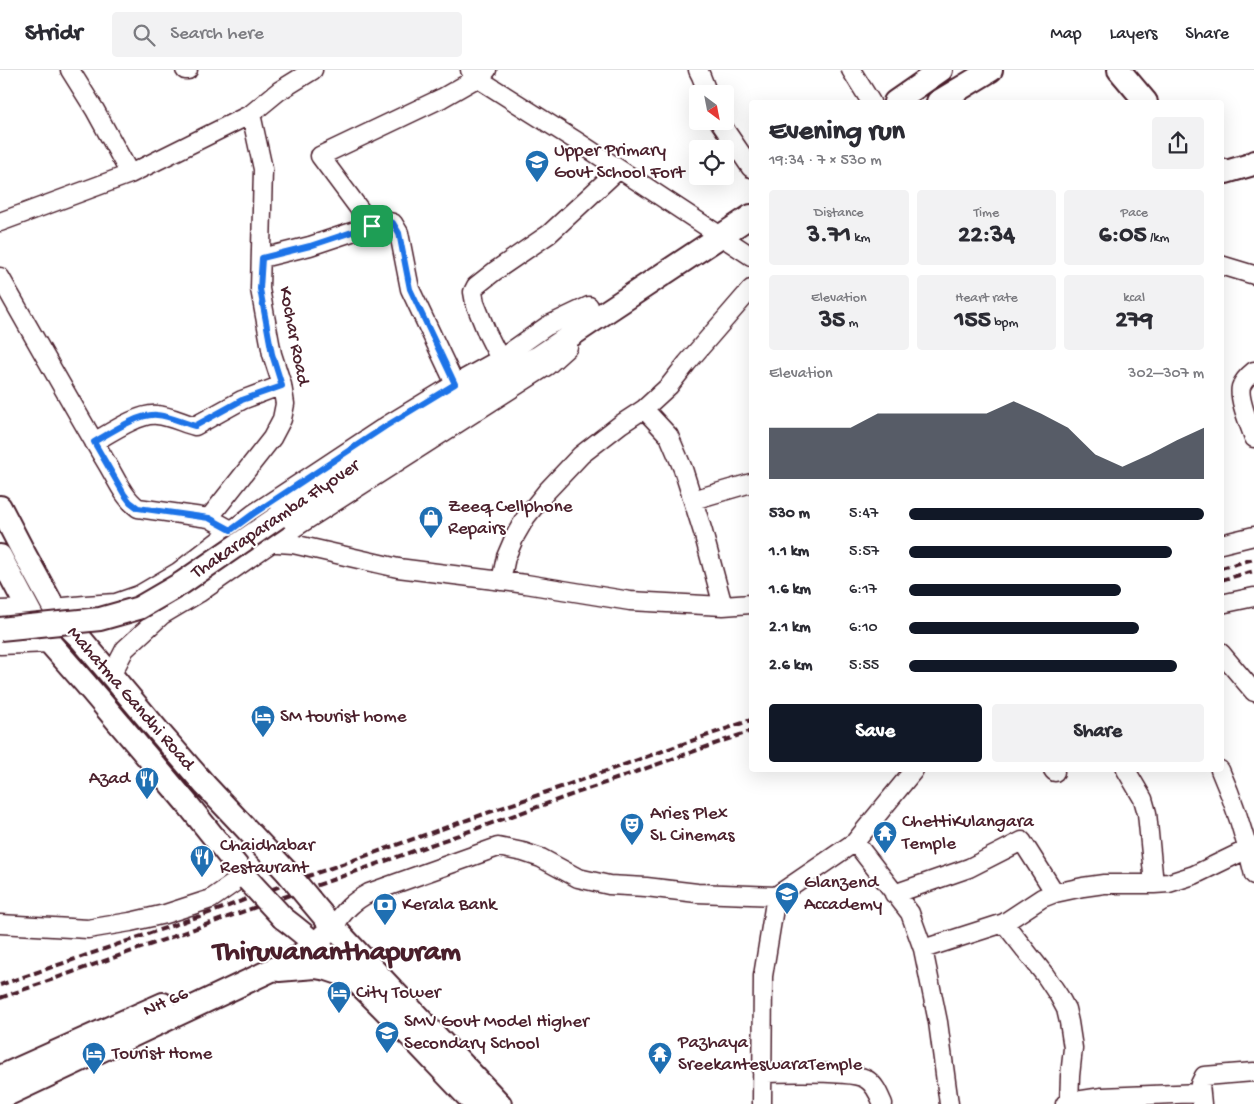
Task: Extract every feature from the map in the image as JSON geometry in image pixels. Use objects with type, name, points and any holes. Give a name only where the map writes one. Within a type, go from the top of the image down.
[{"type":"main road","points":[[898,100],[941,70]]},
{"type":"main road","points":[[941,100],[991,70]]},
{"type":"main road","points":[[1119,70],[1144,100]]},
{"type":"main road","points":[[1224,176],[1254,162]]},
{"type":"main road","points":[[715,233],[749,204]]},
{"type":"main road","points":[[715,233],[749,217]]},
{"type":"main road","name":"Thakaraparamba Flyover","points":[[0,629],[100,619],[139,608],[277,528],[503,366],[539,357],[599,308],[715,233]]},
{"type":"main road","name":"Mahatma Gandhi Road","points":[[0,507],[54,608],[64,622],[80,638],[205,785],[287,872],[330,922]]},
{"type":"main road","name":"Mahatma Gandhi Road","points":[[0,556],[34,620],[50,643],[189,806],[246,878],[284,918],[311,940]]},
{"type":"main road","points":[[330,922],[500,1104]]},
{"type":"main road","name":"NH 66","points":[[0,1098],[293,960],[330,922]]},
{"type":"main road","points":[[311,940],[351,976],[475,1104]]},
{"type":"main road","name":"NH 66","points":[[0,1077],[280,952],[311,940]]},
{"type":"main road","points":[[269,971],[315,967],[351,976]]},
{"type":"street","points":[[70,70],[130,174]]},
{"type":"street","points":[[0,222],[130,174],[251,114],[279,91],[313,70]]},
{"type":"street","points":[[698,70],[704,85]]},
{"type":"street","points":[[851,70],[870,100]]},
{"type":"street","points":[[372,226],[324,162],[442,98],[478,73],[575,140],[749,255]]},
{"type":"street","name":"Kochar Road","points":[[209,518],[272,438],[282,419],[285,404],[282,386],[272,354],[260,289],[263,169],[251,114]]},
{"type":"street","points":[[726,130],[749,165]]},
{"type":"street","points":[[54,608],[116,603],[139,595],[178,572],[253,514],[386,426],[455,384],[503,366],[475,303],[473,292],[476,286],[549,234],[619,169]]},
{"type":"street","points":[[262,258],[310,246],[385,221],[393,223],[399,233],[410,289],[455,384]]},
{"type":"street","points":[[1224,266],[1254,275]]},
{"type":"street","points":[[0,277],[130,502],[138,508],[209,518],[231,530],[277,528]]},
{"type":"street","points":[[501,581],[506,557],[515,536],[526,517],[546,492],[581,455],[644,409],[669,386],[749,291]]},
{"type":"street","points":[[111,676],[125,649],[162,615],[199,593],[277,528],[547,366],[599,308]]},
{"type":"street","points":[[1254,371],[1247,377],[1241,387],[1243,404],[1254,438]]},
{"type":"street","points":[[94,442],[147,415],[159,415],[195,426],[242,400],[282,386]]},
{"type":"street","points":[[644,409],[668,436],[684,469],[723,606]]},
{"type":"street","points":[[693,500],[749,483]]},
{"type":"street","points":[[277,528],[278,544],[293,544],[398,568],[501,581],[630,601],[723,606],[749,604]]},
{"type":"street","points":[[1224,543],[1254,536]]},
{"type":"street","points":[[1224,603],[1254,597]]},
{"type":"street","points":[[0,610],[28,609]]},
{"type":"street","points":[[0,645],[50,643]]},
{"type":"street","points":[[1224,657],[1254,692]]},
{"type":"street","points":[[330,922],[341,916],[352,903],[369,893],[498,847],[541,858],[578,878],[609,885],[697,893],[776,896],[854,842],[912,772]]},
{"type":"street","points":[[1127,772],[1143,799],[1147,813],[1154,884]]},
{"type":"street","points":[[1221,772],[1251,847],[1254,875]]},
{"type":"street","points":[[894,894],[969,868],[1022,841],[1055,893]]},
{"type":"street","points":[[854,842],[910,913],[923,950],[938,1022],[949,1104]]},
{"type":"street","points":[[923,950],[1004,923],[1042,898],[1055,893],[1104,884],[1169,883],[1194,875],[1251,847]]},
{"type":"street","points":[[0,924],[88,929],[130,922],[165,914],[211,899],[246,878]]},
{"type":"street","points":[[762,1104],[763,976],[776,896]]},
{"type":"street","points":[[1004,923],[1045,975],[1066,1009],[1073,1048],[1068,1103],[1102,1097],[1201,1099],[1200,1084],[1204,1076],[1254,1072]]},
{"type":"street","points":[[762,1073],[846,1074],[866,1078],[876,1089],[883,1104]]},
{"type":"railway","points":[[1224,567],[1254,559]]},
{"type":"railway","points":[[1224,579],[1254,571]]},
{"type":"railway","points":[[0,985],[223,908],[294,881],[749,721]]},
{"type":"railway","points":[[0,998],[749,732]]},
{"type":"place","name":"Upper Primary Govt School Fort","points":[[537,183]]},
{"type":"place","name":"Zeeq Cellphone Repairs","points":[[431,539]]},
{"type":"place","name":"SM tourist home","points":[[263,738]]},
{"type":"place","name":"Azad","points":[[147,800]]},
{"type":"place","name":"Aries Plex SL Cinemas","points":[[632,846]]},
{"type":"place","name":"ChettiKulangara Temple","points":[[885,854]]},
{"type":"place","name":"Chaidhabar Restaurant","points":[[202,878]]},
{"type":"place","name":"Glanzend Accademy","points":[[787,915]]},
{"type":"place","name":"Kerala Bank","points":[[385,926]]},
{"type":"place","name":"City Tower","points":[[339,1014]]},
{"type":"place","name":"SMV Govt Model Higher Secondary School","points":[[387,1054]]},
{"type":"place","name":"Tourist Home","points":[[94,1075]]},
{"type":"place","name":"Pazhaya SreekanteswaraTemple","points":[[660,1075]]},
{"type":"district","name":"Thiruvananthapuram","points":[[337,954]]},
{"type":"route","points":[[385,221],[393,223],[399,233],[410,289],[455,384],[386,426],[231,530],[209,518],[138,508],[130,502],[94,442],[147,415],[159,415],[195,426],[242,400],[282,386],[272,354],[260,289],[262,258],[310,246],[372,226],[385,221]]}]
